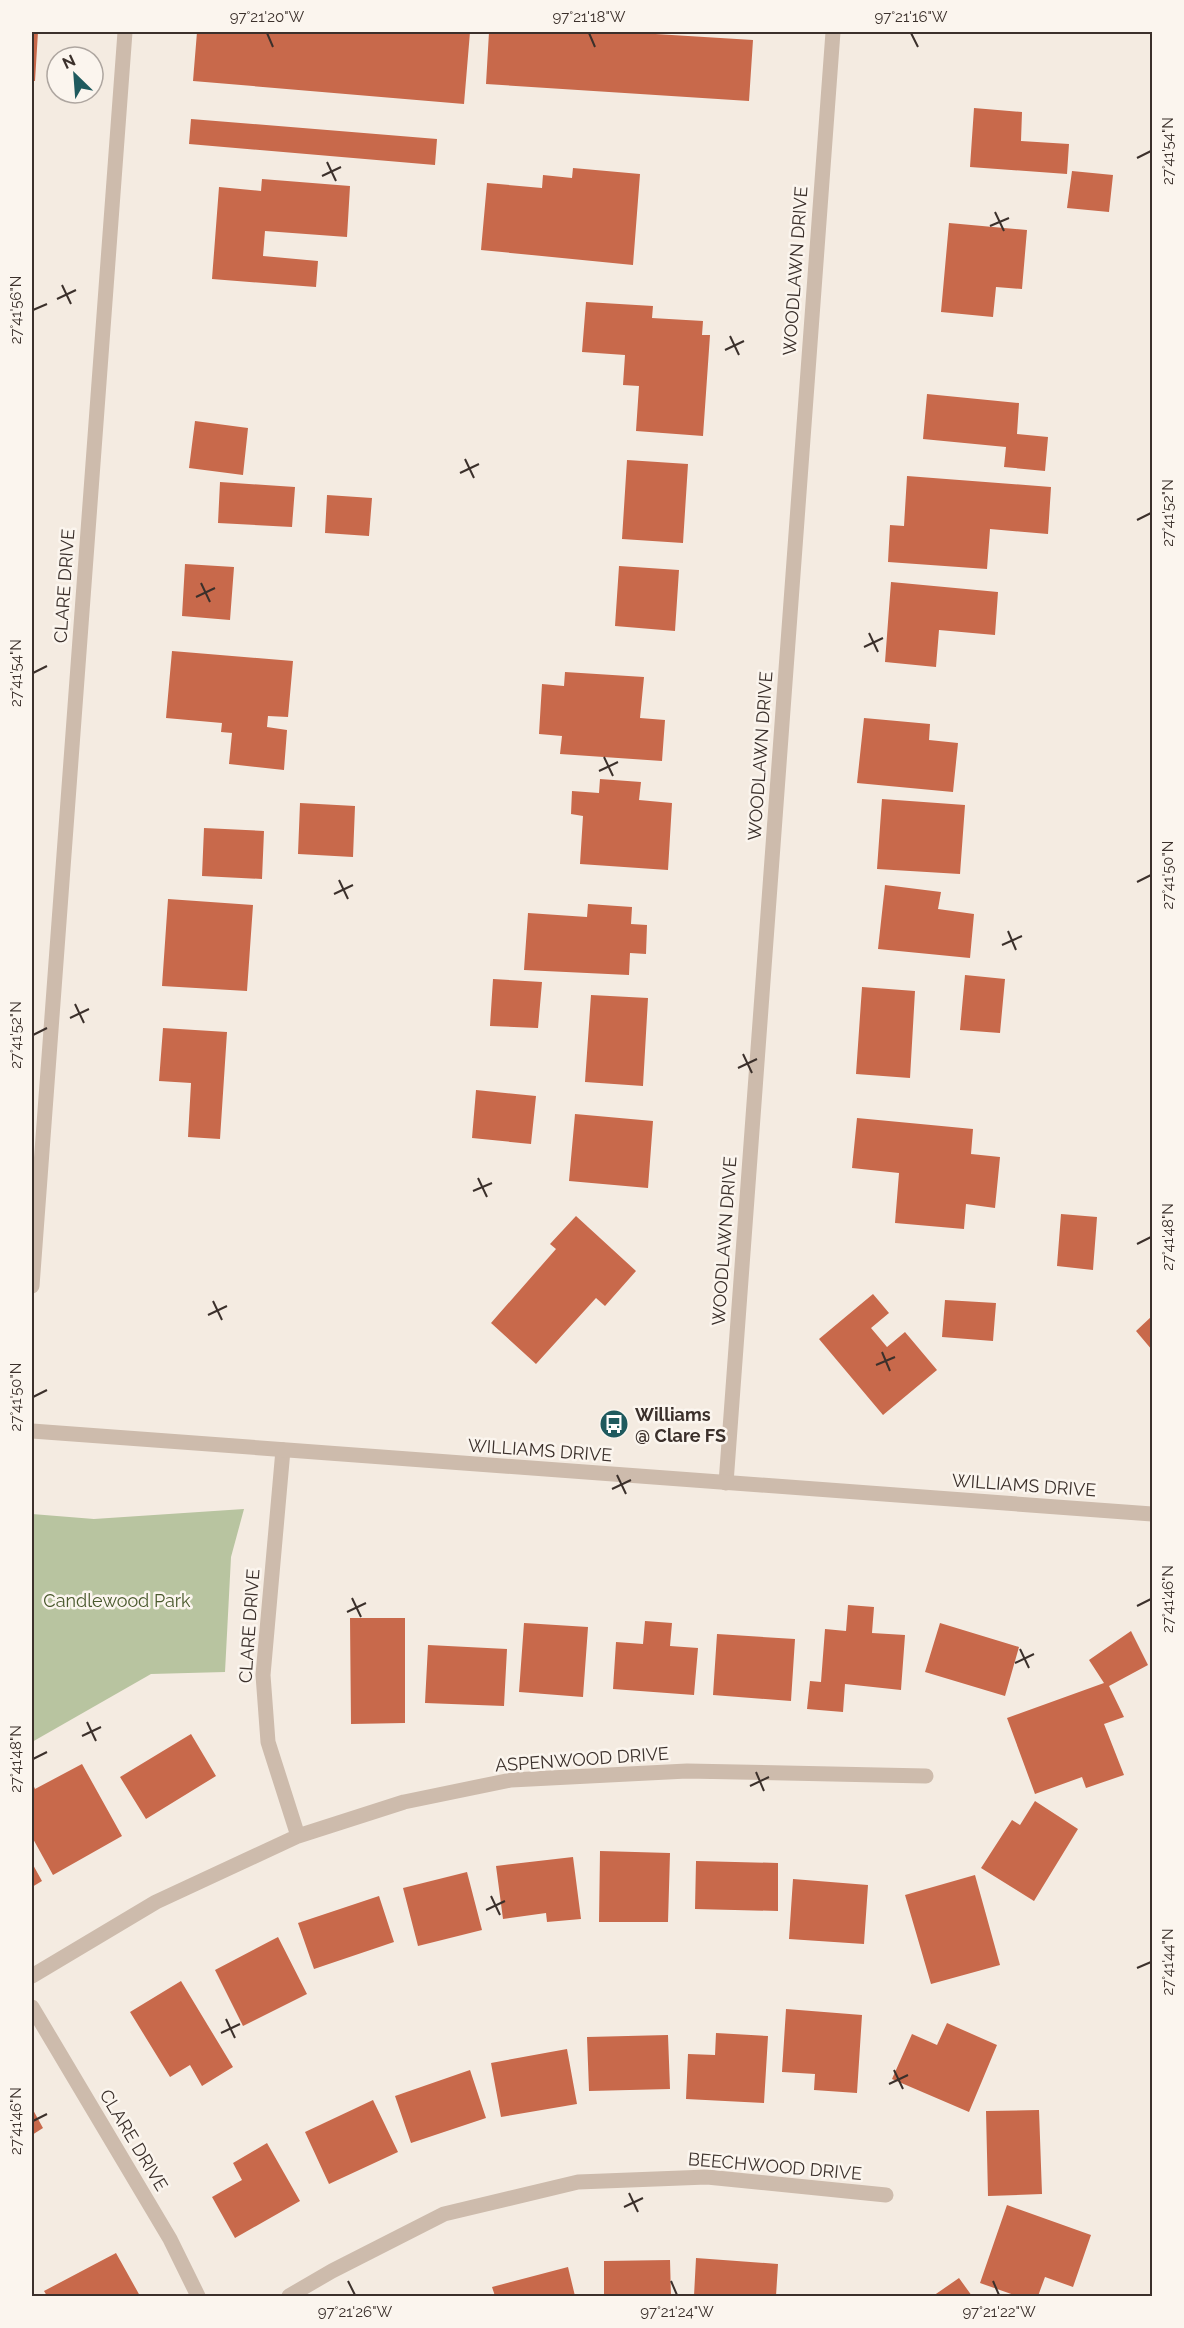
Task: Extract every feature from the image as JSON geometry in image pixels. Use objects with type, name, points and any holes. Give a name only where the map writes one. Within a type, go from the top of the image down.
[{"type":"street","name":"CLARE DRIVE","points":[[32,1286],[125,32]]},
{"type":"street","name":"WOODLAWN DRIVE","points":[[726,1483],[832,32]]},
{"type":"street","name":"WILLIAMS DRIVE","points":[[32,1431],[1152,1514]]},
{"type":"street","name":"CLARE DRIVE","points":[[283,1450],[263,1675],[268,1742],[298,1836]]},
{"type":"street","name":"ASPENWOOD DRIVE","points":[[32,1976],[156,1902],[298,1836],[404,1803],[511,1780],[687,1771],[926,1776]]},
{"type":"street","name":"CLARE DRIVE","points":[[32,2007],[170,2239],[198,2296]]},
{"type":"street","name":"BEECHWOOD DRIVE","points":[[289,2296],[332,2271],[444,2214],[578,2182],[707,2177],[886,2195]]},
{"type":"green space","name":"Candlewood Park","points":[[244,1509],[231,1557],[225,1672],[151,1674],[32,1742],[32,1514],[94,1519]]},
{"type":"building","points":[[32,32],[38,32],[35,81],[32,81]]},
{"type":"building","points":[[197,32],[470,32],[464,104],[193,81]]},
{"type":"building","points":[[489,32],[623,32],[753,40],[749,101],[486,84]]},
{"type":"building","points":[[974,108],[1022,112],[1021,141],[1069,144],[1067,174],[970,167]]},
{"type":"building","points":[[191,119],[437,139],[435,165],[189,144]]},
{"type":"building","points":[[573,168],[640,174],[633,265],[481,250],[487,183],[542,188],[543,175],[572,178]]},
{"type":"building","points":[[1072,171],[1113,175],[1109,212],[1067,208]]},
{"type":"building","points":[[262,179],[350,186],[347,237],[265,231],[263,256],[318,261],[316,287],[212,279],[219,187],[261,191]]},
{"type":"building","points":[[949,223],[1027,230],[1022,289],[996,287],[993,317],[941,312]]},
{"type":"building","points":[[586,302],[653,306],[652,318],[703,321],[702,335],[710,335],[703,436],[636,431],[639,386],[623,385],[625,355],[582,352]]},
{"type":"building","points":[[927,394],[1019,403],[1017,434],[1048,437],[1045,471],[1004,467],[1006,447],[923,439]]},
{"type":"building","points":[[195,421],[248,428],[243,475],[189,468]]},
{"type":"building","points":[[627,460],[688,464],[683,543],[622,539]]},
{"type":"building","points":[[907,476],[1051,487],[1048,534],[990,529],[987,569],[888,562],[890,525],[904,526]]},
{"type":"building","points":[[220,482],[295,487],[292,527],[218,523]]},
{"type":"building","points":[[327,495],[372,498],[369,536],[325,533]]},
{"type":"building","points":[[185,564],[234,567],[230,620],[182,616]]},
{"type":"building","points":[[619,566],[679,570],[675,631],[615,626]]},
{"type":"building","points":[[891,582],[998,592],[995,635],[939,630],[936,667],[885,662]]},
{"type":"building","points":[[172,651],[293,661],[288,717],[268,716],[267,727],[287,730],[284,770],[229,764],[232,733],[221,732],[222,723],[166,718]]},
{"type":"building","points":[[565,672],[644,677],[640,718],[665,720],[662,761],[560,754],[562,736],[539,734],[542,684],[564,686]]},
{"type":"building","points":[[864,718],[930,724],[929,740],[958,743],[953,792],[857,783]]},
{"type":"building","points":[[600,779],[641,782],[639,800],[672,803],[668,870],[580,864],[583,816],[571,814],[572,791],[599,793]]},
{"type":"building","points":[[882,799],[965,805],[960,874],[877,869]]},
{"type":"building","points":[[300,803],[355,806],[353,857],[298,854]]},
{"type":"building","points":[[204,828],[264,831],[262,879],[202,876]]},
{"type":"building","points":[[885,885],[941,892],[938,909],[974,914],[970,958],[878,949]]},
{"type":"building","points":[[168,899],[253,905],[247,991],[162,986]]},
{"type":"building","points":[[588,904],[632,907],[631,924],[647,925],[646,954],[630,953],[629,975],[524,970],[528,913],[587,917]]},
{"type":"building","points":[[965,975],[1005,979],[1000,1033],[960,1030]]},
{"type":"building","points":[[493,979],[542,982],[538,1028],[490,1026]]},
{"type":"building","points":[[862,987],[915,991],[910,1078],[856,1074]]},
{"type":"building","points":[[591,995],[648,998],[643,1086],[585,1082]]},
{"type":"building","points":[[163,1028],[227,1032],[220,1139],[188,1137],[191,1083],[159,1081]]},
{"type":"building","points":[[476,1090],[536,1096],[531,1144],[472,1138]]},
{"type":"building","points":[[575,1114],[653,1121],[648,1188],[569,1181]]},
{"type":"building","points":[[857,1118],[973,1129],[971,1154],[1000,1157],[995,1208],[966,1204],[964,1229],[895,1223],[899,1173],[852,1168]]},
{"type":"building","points":[[1061,1214],[1097,1217],[1093,1270],[1057,1266]]},
{"type":"building","points":[[576,1216],[636,1271],[605,1306],[596,1298],[536,1364],[491,1323],[556,1249],[550,1244]]},
{"type":"building","points":[[873,1294],[889,1313],[871,1328],[887,1347],[905,1332],[937,1370],[883,1415],[819,1339]]},
{"type":"building","points":[[945,1300],[996,1303],[993,1341],[942,1337]]},
{"type":"building","points":[[1152,1316],[1152,1350],[1136,1331]]},
{"type":"building","points":[[848,1605],[874,1607],[872,1633],[905,1635],[901,1690],[845,1684],[843,1712],[807,1709],[810,1681],[821,1682],[825,1629],[846,1631]]},
{"type":"building","points":[[350,1618],[405,1618],[405,1723],[351,1724]]},
{"type":"building","points":[[645,1621],[672,1623],[670,1646],[698,1648],[694,1695],[613,1689],[616,1642],[643,1644]]},
{"type":"building","points":[[524,1623],[588,1627],[583,1697],[519,1692]]},
{"type":"building","points":[[940,1623],[1019,1647],[1005,1696],[925,1672]]},
{"type":"building","points":[[1131,1631],[1148,1665],[1109,1686],[1124,1717],[1104,1724],[1124,1775],[1086,1788],[1082,1777],[1035,1794],[1007,1718],[1104,1683],[1089,1660]]},
{"type":"building","points":[[717,1634],[795,1639],[791,1701],[713,1695]]},
{"type":"building","points":[[428,1645],[507,1649],[504,1706],[425,1703]]},
{"type":"building","points":[[191,1734],[216,1776],[146,1819],[120,1777]]},
{"type":"building","points":[[82,1764],[122,1836],[53,1875],[32,1837],[32,1782],[35,1789]]},
{"type":"building","points":[[1035,1801],[1078,1829],[1034,1901],[981,1868],[1012,1820],[1020,1825]]},
{"type":"building","points":[[600,1851],[670,1853],[668,1922],[599,1922]]},
{"type":"building","points":[[573,1857],[581,1919],[547,1922],[546,1913],[503,1919],[496,1866]]},
{"type":"building","points":[[696,1861],[778,1863],[778,1911],[695,1909]]},
{"type":"building","points":[[32,1863],[42,1881],[32,1887]]},
{"type":"building","points":[[467,1872],[482,1930],[418,1946],[403,1888]]},
{"type":"building","points":[[975,1875],[1000,1965],[931,1984],[905,1895]]},
{"type":"building","points":[[793,1879],[868,1885],[864,1944],[789,1939]]},
{"type":"building","points":[[379,1896],[394,1942],[314,1969],[298,1923]]},
{"type":"building","points":[[278,1937],[307,1994],[243,2026],[215,1970]]},
{"type":"building","points":[[181,1981],[233,2067],[202,2086],[190,2065],[170,2077],[130,2012]]},
{"type":"building","points":[[786,2009],[862,2015],[857,2093],[814,2090],[815,2074],[782,2072]]},
{"type":"building","points":[[947,2023],[997,2045],[969,2112],[892,2079],[912,2034],[937,2045]]},
{"type":"building","points":[[716,2033],[768,2036],[764,2103],[686,2099],[688,2054],[715,2055]]},
{"type":"building","points":[[668,2035],[670,2089],[589,2091],[587,2037]]},
{"type":"building","points":[[567,2049],[577,2104],[501,2117],[491,2063]]},
{"type":"building","points":[[470,2070],[486,2118],[411,2143],[395,2096]]},
{"type":"building","points":[[373,2100],[398,2152],[329,2184],[305,2132]]},
{"type":"building","points":[[32,2108],[43,2128],[32,2135]]},
{"type":"building","points":[[1039,2110],[1042,2194],[988,2196],[986,2111]]},
{"type":"building","points":[[267,2143],[300,2201],[235,2238],[212,2197],[242,2180],[233,2163]]},
{"type":"building","points":[[1007,2205],[1091,2235],[1073,2287],[1045,2277],[1038,2296],[1017,2296],[980,2283]]},
{"type":"building","points":[[116,2253],[140,2296],[47,2296],[44,2291]]},
{"type":"building","points":[[696,2258],[778,2264],[776,2296],[694,2296]]},
{"type":"building","points":[[670,2260],[671,2296],[604,2296],[604,2261]]},
{"type":"building","points":[[568,2267],[575,2296],[495,2296],[492,2287]]},
{"type":"building","points":[[959,2278],[972,2296],[933,2296]]},
{"type":"place","name":"Williams @ Clare FS","points":[[614,1424]]}]
